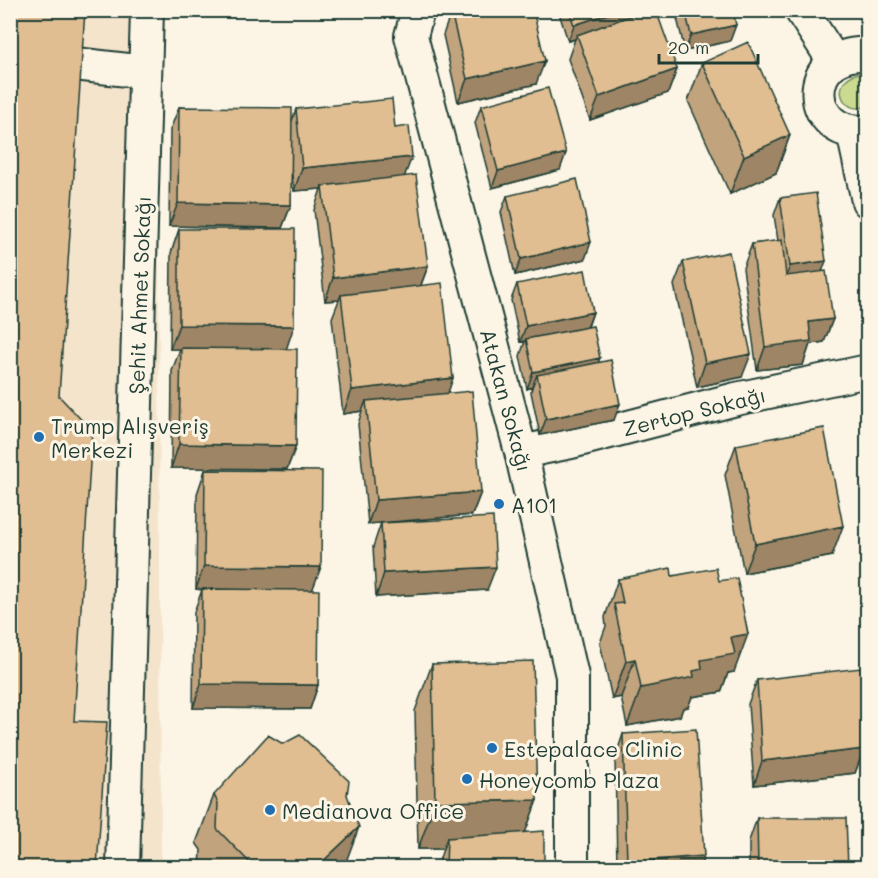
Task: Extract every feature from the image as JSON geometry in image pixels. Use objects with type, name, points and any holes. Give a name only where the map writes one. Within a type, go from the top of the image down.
[{"type":"street","name":"Şehit Ahmet Sokağı","points":[[123,867],[147,10]]},
{"type":"street","name":"Atakan Sokağı","points":[[418,10],[411,36],[521,452],[572,676],[572,867]]},
{"type":"street","points":[[801,10],[834,61]]},
{"type":"street","points":[[867,54],[855,53],[842,56],[834,61],[823,73],[818,86],[818,98],[822,111],[830,121],[841,128],[860,131],[867,201]]},
{"type":"street","points":[[75,64],[145,72]]},
{"type":"street","name":"Zertop Sokağı","points":[[521,452],[571,442],[736,399],[867,371]]},
{"type":"shaded area","points":[[10,11],[158,11],[161,867],[11,867]]},
{"type":"green space","points":[[859,73],[867,77],[867,106],[858,108],[845,102],[841,89],[849,77]]},
{"type":"building","name":"Trump Alışveriş Merkezi","points":[[10,10],[85,10],[59,396],[92,431],[74,721],[107,722],[97,867],[10,867]]},
{"type":"building","points":[[456,10],[533,10],[545,61],[467,79],[451,12]]},
{"type":"building","points":[[569,10],[620,10],[574,25]]},
{"type":"building","points":[[647,10],[656,10],[677,69],[599,97],[577,35]]},
{"type":"building","points":[[685,10],[733,10],[736,25],[691,35]]},
{"type":"building","points":[[748,42],[790,135],[744,156],[702,63]]},
{"type":"building","points":[[548,88],[566,153],[498,171],[481,106]]},
{"type":"building","points":[[392,99],[395,128],[409,126],[412,157],[302,168],[296,109]]},
{"type":"building","points":[[179,107],[292,108],[291,205],[178,203]]},
{"type":"building","points":[[416,175],[428,266],[333,278],[322,186]]},
{"type":"building","points":[[577,179],[591,242],[521,259],[507,196]]},
{"type":"building","points":[[816,193],[826,261],[790,266],[780,198]]},
{"type":"building","points":[[179,229],[295,229],[294,326],[179,325]]},
{"type":"building","points":[[782,240],[786,276],[826,271],[833,319],[809,322],[811,341],[765,347],[752,244]]},
{"type":"building","points":[[729,252],[751,354],[705,363],[683,262]]},
{"type":"building","points":[[585,270],[593,312],[526,326],[517,284]]},
{"type":"building","points":[[442,283],[453,378],[352,390],[341,295]]},
{"type":"building","points":[[593,326],[600,358],[533,372],[526,339]]},
{"type":"building","points":[[181,348],[297,349],[296,446],[179,444]]},
{"type":"building","points":[[611,360],[620,404],[546,419],[537,375]]},
{"type":"building","points":[[472,391],[481,492],[376,500],[366,401]]},
{"type":"building","points":[[824,428],[843,526],[755,544],[736,445]]},
{"type":"building","points":[[205,470],[322,471],[321,567],[204,566]]},
{"type":"building","points":[[493,517],[496,567],[384,573],[381,523]]},
{"type":"building","points":[[671,568],[672,576],[716,568],[719,581],[737,578],[748,634],[731,637],[735,654],[701,660],[702,669],[693,671],[694,677],[641,688],[635,659],[626,661],[614,604],[623,603],[618,579]]},
{"type":"building","points":[[202,589],[319,590],[318,685],[201,684]]},
{"type":"building","points":[[533,661],[537,800],[435,802],[432,664]]},
{"type":"building","points":[[861,668],[864,749],[762,761],[757,680]]},
{"type":"building","points":[[696,729],[704,856],[627,862],[623,734]]},
{"type":"building","points":[[268,735],[283,744],[300,735],[349,781],[347,795],[359,827],[317,867],[254,867],[217,829],[218,803],[214,795]]},
{"type":"building","points":[[757,818],[846,818],[848,867],[758,867]]},
{"type":"building","points":[[544,831],[544,867],[446,867],[447,838]]},
{"type":"place","name":"Trump Alışveriş Merkezi","points":[[39,437]]},
{"type":"place","name":"A101","points":[[499,504]]},
{"type":"place","name":"Estepalace Clinic","points":[[492,748]]},
{"type":"place","name":"Honeycomb Plaza","points":[[467,779]]},
{"type":"place","name":"Medianova Office","points":[[270,810]]}]
